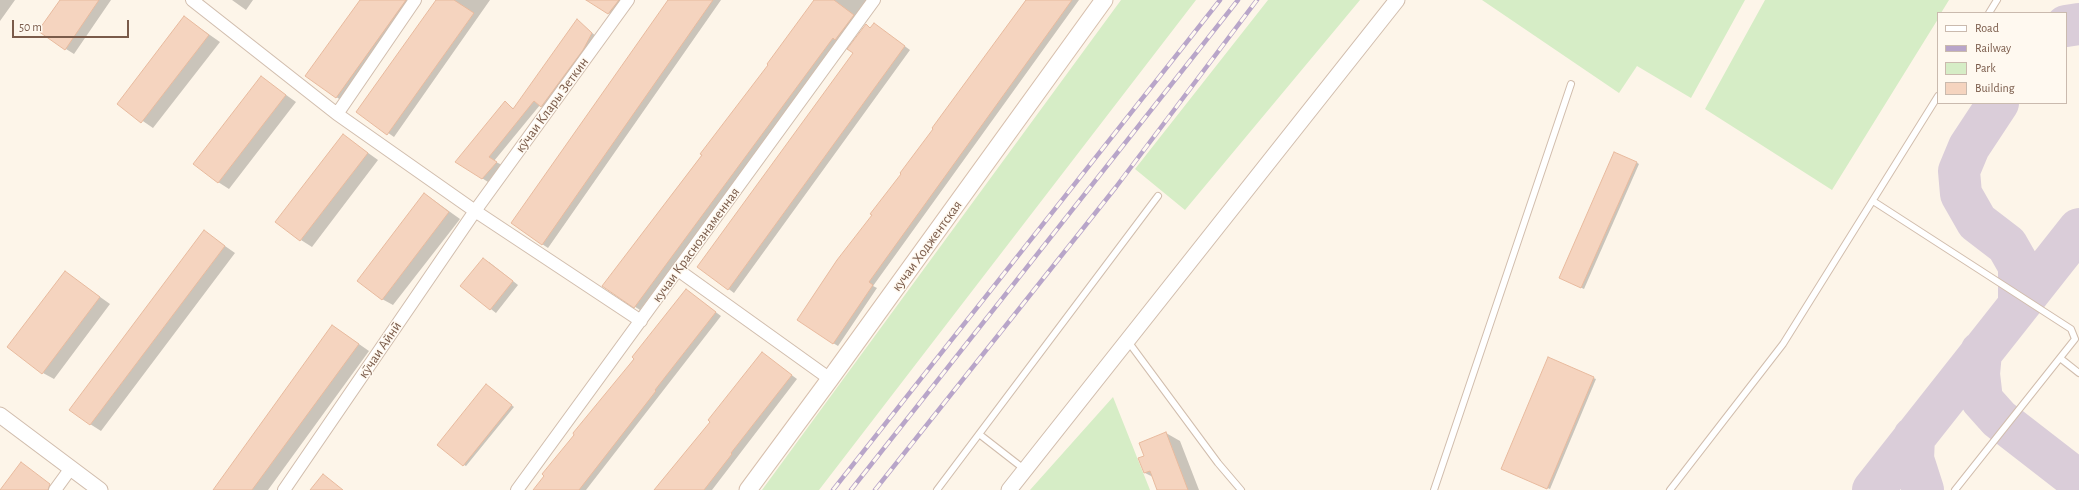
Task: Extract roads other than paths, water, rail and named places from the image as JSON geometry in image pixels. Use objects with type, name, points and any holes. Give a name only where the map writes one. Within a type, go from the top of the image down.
[{"type":"main road","name":"кучаи Ходжентская","points":[[748,490],[1104,0]]},
{"type":"street","points":[[192,0],[337,114],[475,210],[641,321]]},
{"type":"street","points":[[337,114],[415,0]]},
{"type":"street","name":"кӯчаи Клары Зеткин","points":[[475,210],[628,0]]},
{"type":"street","name":"кучаи Краснознаменная","points":[[517,490],[874,0]]},
{"type":"street","points":[[1009,490],[1024,469],[1397,0]]},
{"type":"street","name":"кӯчаи Айнӣ","points":[[284,490],[475,210]]},
{"type":"street","points":[[678,270],[830,379]]},
{"type":"street","points":[[0,415],[100,490]]},
{"type":"street","points":[[55,490],[71,468]]},
{"type":"lane","points":[[1990,12],[1997,0]]},
{"type":"lane","points":[[1434,490],[1571,84]]},
{"type":"lane","points":[[1670,490],[1783,344],[1937,98]]},
{"type":"lane","points":[[937,490],[1158,196]]},
{"type":"lane","points":[[1873,201],[2071,329],[2075,339],[1955,490]]},
{"type":"lane","points":[[1127,339],[1218,463],[1241,490]]},
{"type":"lane","points":[[2060,358],[2079,373]]},
{"type":"lane","points":[[979,434],[1024,469]]},
{"type":"railway","points":[[833,490],[1220,0]]},
{"type":"railway","points":[[851,490],[1238,0]]},
{"type":"railway","points":[[875,490],[1116,187],[1257,0]]}]
